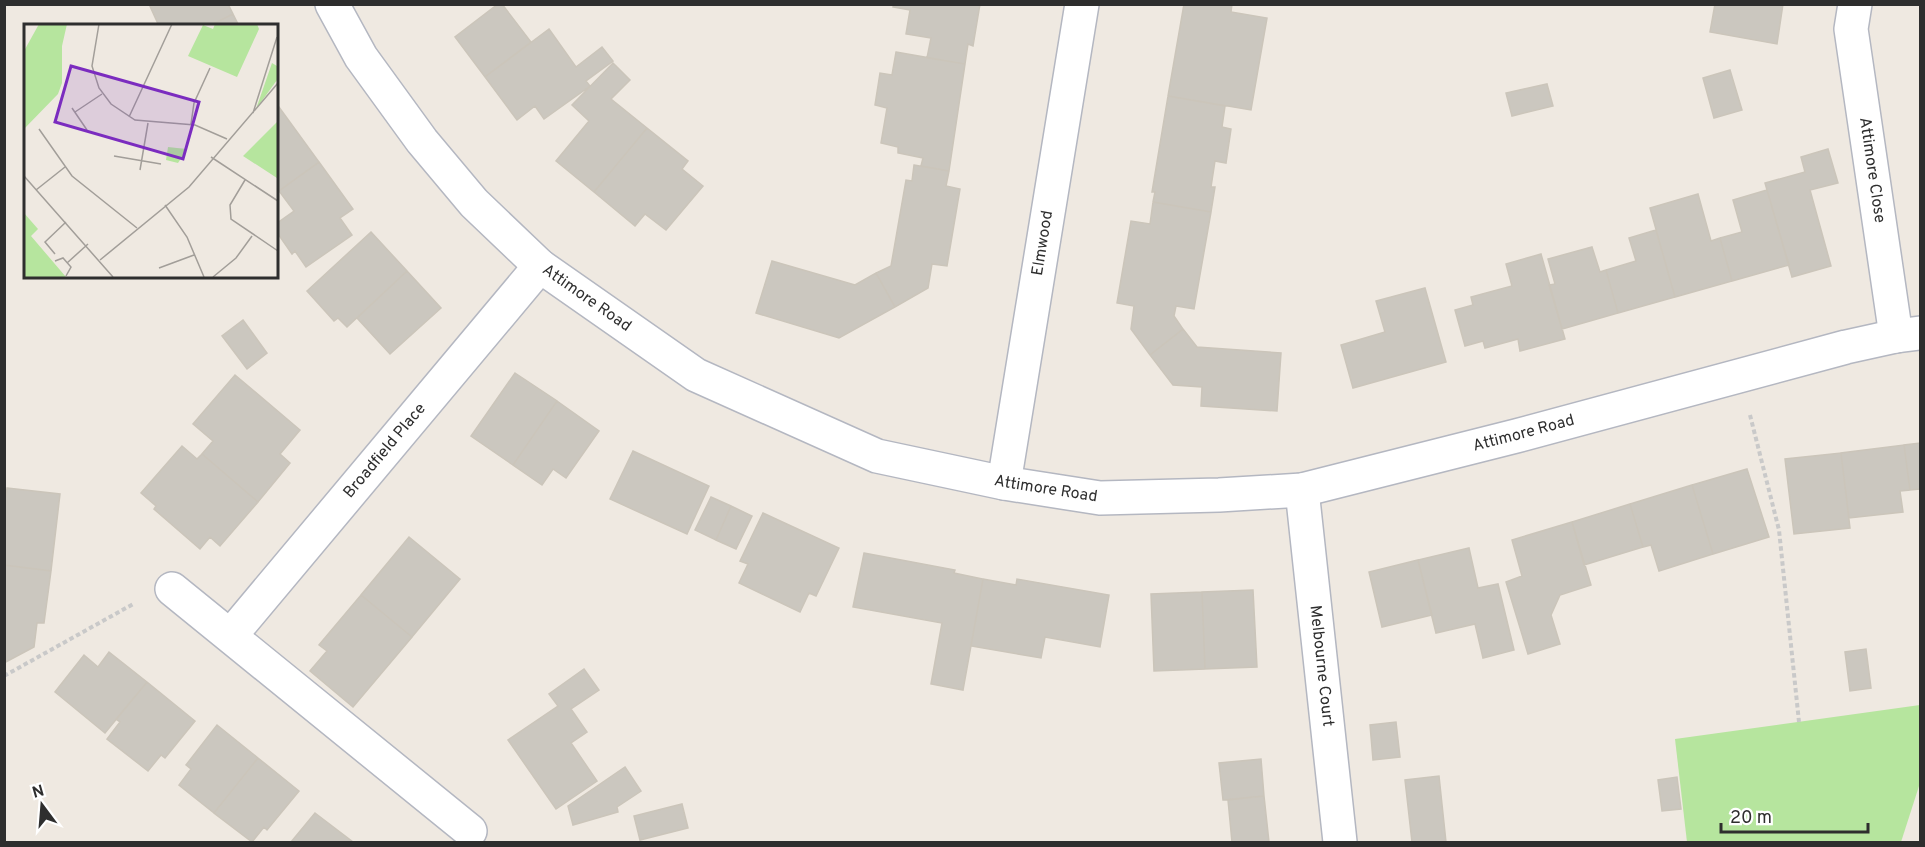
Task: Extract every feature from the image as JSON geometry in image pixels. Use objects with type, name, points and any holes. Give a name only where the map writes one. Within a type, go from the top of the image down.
[{"type":"street","name":"Attimore Road","points":[[332,4],[361,57],[422,141],[474,203],[540,266],[696,375],[877,456],[1004,483],[1100,498],[1302,490],[1516,436],[1846,346],[1908,335]]},
{"type":"street","name":"Elmwood","points":[[1004,483],[1082,4]]},
{"type":"street","name":"Attimore Close","points":[[1855,4],[1851,28],[1908,335]]},
{"type":"street","name":"Broadfield Place","points":[[231,635],[540,266]]},
{"type":"street","name":"Melbourne Court","points":[[1302,490],[1340,843]]},
{"type":"street","points":[[172,589],[470,831]]},
{"type":"path","points":[[1740,375],[1779,530],[1799,722]]},
{"type":"path","points":[[4,676],[164,587],[172,589]]},
{"type":"green space","points":[[1920,705],[1920,783],[1901,842],[1687,842],[1675,739]]},
{"type":"building","points":[[149,4],[228,4],[233,14],[213,24],[158,24]]},
{"type":"building","points":[[498,4],[502,4],[531,42],[485,77],[455,37]]},
{"type":"building","points":[[894,4],[980,4],[973,46],[968,44],[965,64],[927,58],[931,38],[906,34],[910,10],[893,7]]},
{"type":"building","points":[[1184,4],[1232,4],[1231,12],[1267,18],[1251,110],[1168,96]]},
{"type":"building","points":[[1715,4],[1783,4],[1777,44],[1710,32]]},
{"type":"building","points":[[233,14],[238,24],[213,24]]},
{"type":"building","points":[[549,29],[576,67],[602,47],[613,61],[586,81],[590,86],[544,119],[535,106],[517,120],[485,77]]},
{"type":"building","points":[[896,52],[965,64],[949,171],[921,166],[923,158],[898,153],[898,147],[881,143],[887,108],[875,105],[880,73],[892,75]]},
{"type":"building","points":[[613,63],[630,80],[611,99],[647,128],[594,192],[556,161],[589,121],[572,105]]},
{"type":"building","points":[[1730,70],[1742,110],[1714,118],[1703,78]]},
{"type":"building","points":[[1547,84],[1553,106],[1512,116],[1506,93]]},
{"type":"building","points":[[1168,96],[1225,106],[1222,127],[1231,129],[1226,163],[1215,161],[1211,187],[1215,187],[1211,212],[1153,202],[1155,192],[1152,192]]},
{"type":"building","points":[[278,106],[319,162],[278,192]]},
{"type":"building","points":[[647,128],[688,161],[682,169],[703,186],[666,230],[645,214],[635,226],[594,192]]},
{"type":"building","points":[[1828,149],[1838,183],[1810,190],[1831,266],[1792,277],[1765,183],[1805,172],[1801,157]]},
{"type":"building","points":[[319,162],[353,209],[340,218],[352,235],[306,267],[295,251],[292,254],[278,234],[278,223],[294,211],[279,191]]},
{"type":"building","points":[[914,165],[949,171],[946,186],[960,189],[947,266],[932,264],[928,288],[895,307],[876,273],[891,266],[906,180],[912,181]]},
{"type":"building","points":[[1767,190],[1789,265],[1732,281],[1720,238],[1742,232],[1733,200]]},
{"type":"building","points":[[1698,194],[1711,241],[1720,238],[1732,281],[1675,297],[1650,208]]},
{"type":"building","points":[[1153,202],[1211,212],[1194,309],[1176,306],[1174,316],[1183,329],[1150,355],[1131,329],[1134,306],[1117,303],[1131,221],[1150,224]]},
{"type":"building","points":[[1656,230],[1675,297],[1618,313],[1606,270],[1636,261],[1629,238]]},
{"type":"building","points":[[371,232],[407,271],[347,327],[338,318],[334,321],[307,291]]},
{"type":"building","points":[[1592,247],[1600,272],[1606,270],[1618,313],[1562,329],[1549,285],[1555,284],[1548,259]]},
{"type":"building","points":[[1541,254],[1565,339],[1520,351],[1518,339],[1485,348],[1483,341],[1465,346],[1455,310],[1473,305],[1471,297],[1512,286],[1506,264]]},
{"type":"building","points":[[772,261],[855,285],[876,273],[895,307],[839,338],[756,313]]},
{"type":"building","points":[[407,271],[441,308],[390,354],[357,318]]},
{"type":"building","points":[[1425,288],[1446,362],[1353,388],[1341,345],[1385,332],[1376,301]]},
{"type":"building","points":[[243,320],[267,353],[247,369],[222,336]]},
{"type":"building","points":[[1183,329],[1197,347],[1281,353],[1277,411],[1201,406],[1202,387],[1173,385],[1150,355]]},
{"type":"building","points":[[515,373],[557,401],[513,465],[471,436]]},
{"type":"building","points":[[235,375],[300,430],[280,454],[290,463],[258,502],[202,454],[213,441],[193,424]]},
{"type":"building","points":[[557,401],[599,431],[566,478],[553,469],[542,485],[513,465]]},
{"type":"building","points":[[1920,443],[1920,489],[1910,490],[1904,445]]},
{"type":"building","points":[[1904,445],[1910,490],[1900,491],[1903,512],[1849,518],[1841,453]]},
{"type":"building","points":[[182,446],[197,459],[202,454],[258,502],[220,546],[210,537],[200,549],[154,509],[156,506],[141,493]]},
{"type":"building","points":[[633,451],[709,486],[687,534],[610,499]]},
{"type":"building","points":[[1841,453],[1850,528],[1794,534],[1785,459]]},
{"type":"building","points":[[1747,469],[1769,537],[1713,554],[1692,485]]},
{"type":"building","points":[[1692,485],[1713,554],[1659,571],[1651,545],[1643,547],[1630,504]]},
{"type":"building","points":[[7,488],[60,494],[51,571],[4,565],[4,507]]},
{"type":"building","points":[[711,497],[731,506],[716,540],[695,530]]},
{"type":"building","points":[[1630,504],[1643,547],[1584,565],[1572,522]]},
{"type":"building","points":[[731,506],[752,516],[736,549],[716,540]]},
{"type":"building","points":[[763,513],[839,548],[816,596],[809,593],[800,612],[739,583],[748,564],[740,561]]},
{"type":"building","points":[[1572,522],[1591,585],[1560,595],[1551,615],[1560,644],[1528,654],[1506,582],[1522,576],[1512,540]]},
{"type":"building","points":[[409,537],[460,579],[412,637],[361,595]]},
{"type":"building","points":[[1469,548],[1478,588],[1498,584],[1514,650],[1483,658],[1475,624],[1436,633],[1418,560]]},
{"type":"building","points":[[864,553],[955,570],[954,573],[983,579],[963,690],[931,684],[942,623],[853,607]]},
{"type":"building","points":[[1418,560],[1432,615],[1382,627],[1369,572]]},
{"type":"building","points":[[4,565],[51,571],[44,623],[37,623],[34,647],[4,663]]},
{"type":"building","points":[[983,579],[1016,585],[1017,579],[1109,595],[1100,647],[1045,637],[1041,658],[971,646]]},
{"type":"building","points":[[1253,590],[1257,667],[1205,669],[1202,592]]},
{"type":"building","points":[[1202,592],[1205,669],[1154,671],[1151,594]]},
{"type":"building","points":[[361,595],[412,637],[353,707],[310,671],[327,651],[319,645]]},
{"type":"building","points":[[1866,649],[1871,688],[1850,691],[1845,652]]},
{"type":"building","points":[[109,652],[147,682],[105,733],[55,692],[84,655],[98,667]]},
{"type":"building","points":[[584,669],[599,690],[571,709],[587,732],[571,743],[597,781],[556,809],[508,740],[558,706],[549,694]]},
{"type":"building","points":[[147,682],[195,721],[165,758],[161,755],[148,771],[107,739],[120,722],[116,719]]},
{"type":"building","points":[[1396,722],[1400,757],[1373,760],[1370,725]]},
{"type":"building","points":[[217,725],[258,758],[214,813],[179,785],[191,769],[186,765]]},
{"type":"building","points":[[258,758],[299,791],[267,830],[264,827],[252,842],[214,813]]},
{"type":"building","points":[[1261,759],[1264,796],[1223,800],[1219,763]]},
{"type":"building","points":[[625,767],[641,791],[617,807],[618,812],[573,825],[568,806]]},
{"type":"building","points":[[1439,776],[1446,842],[1412,842],[1405,780]]},
{"type":"building","points":[[1677,777],[1681,809],[1662,811],[1658,780]]},
{"type":"building","points":[[1264,796],[1269,842],[1232,842],[1228,800]]},
{"type":"building","points":[[682,804],[688,828],[640,840],[634,816]]},
{"type":"building","points":[[315,813],[353,842],[291,842]]}]
